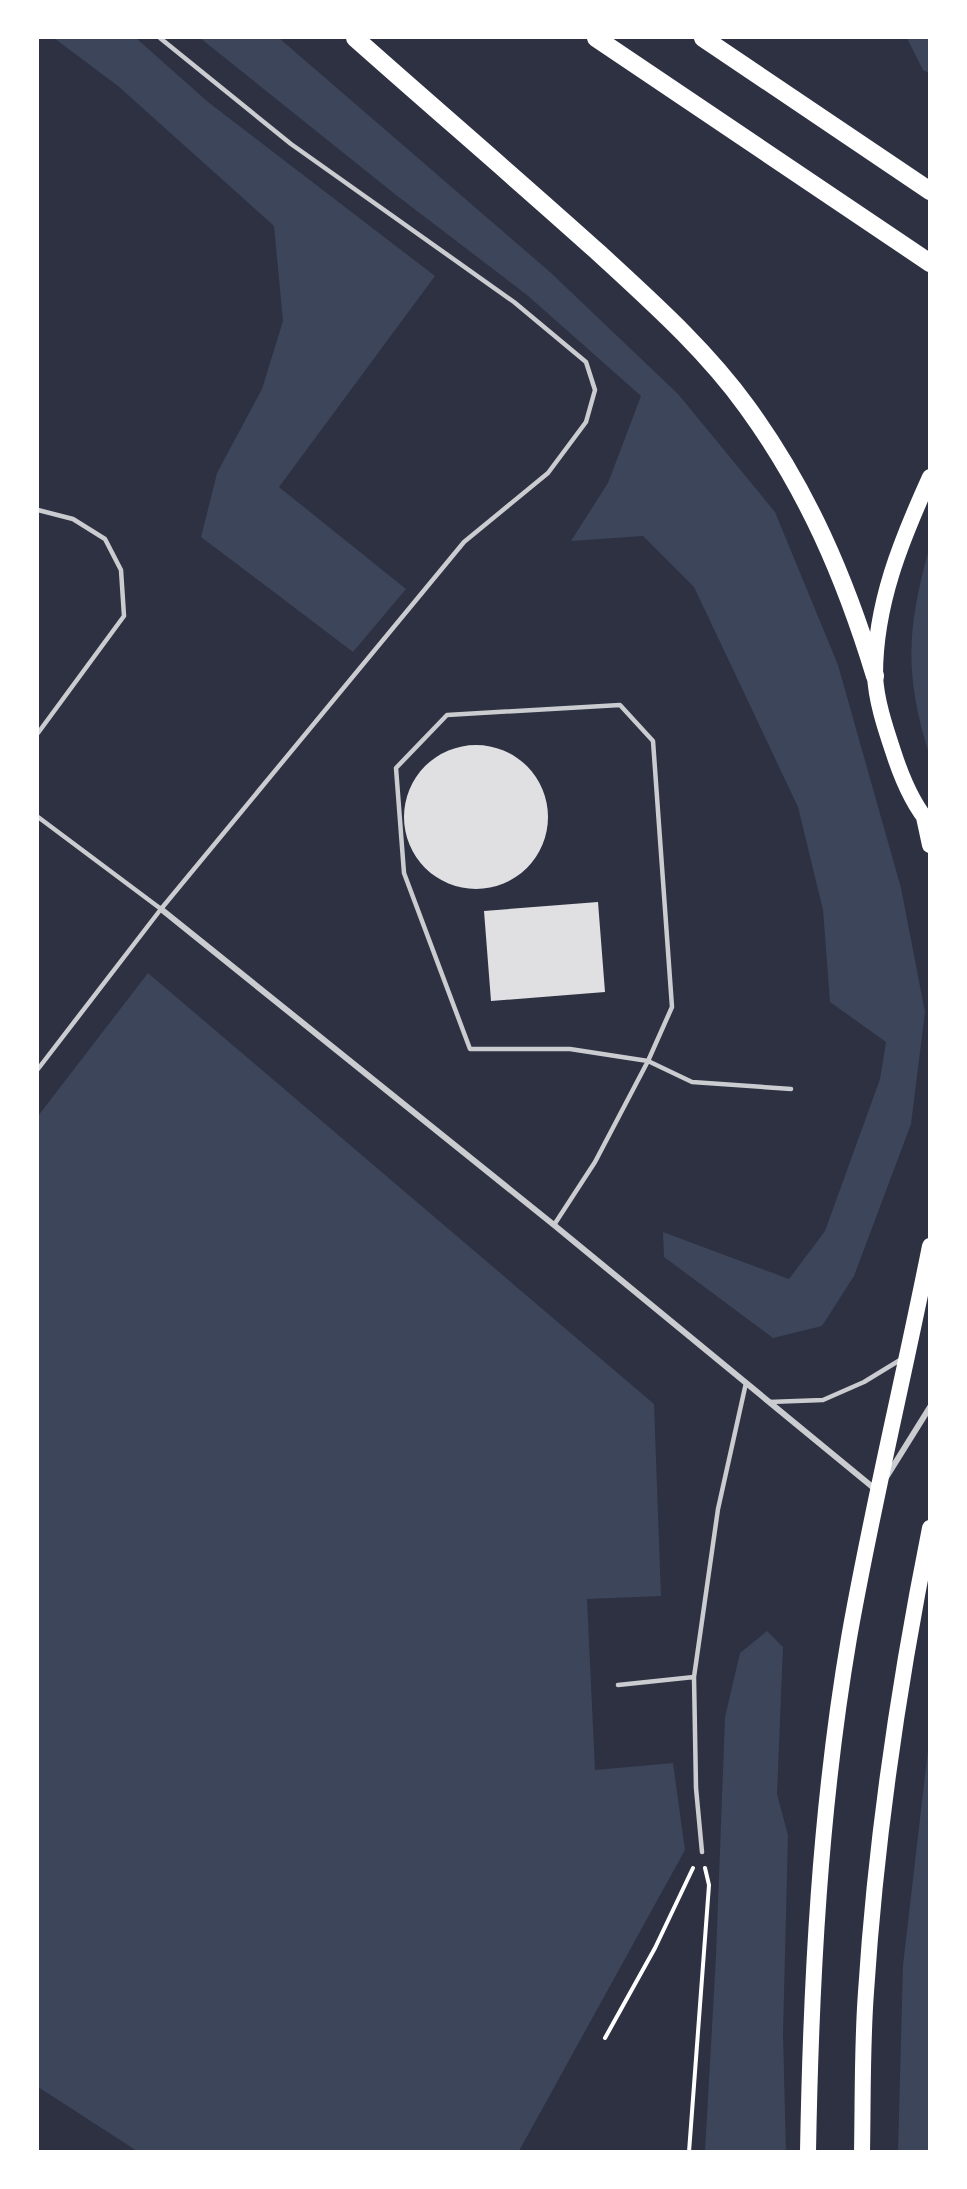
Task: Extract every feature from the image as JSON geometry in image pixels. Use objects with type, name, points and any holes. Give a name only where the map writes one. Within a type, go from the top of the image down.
[{"type":"highway","points":[[355,38],[645,296],[698,348],[747,406],[789,469],[824,535],[854,604],[875,676],[885,726],[897,764],[927,821],[930,845]]},
{"type":"highway","points":[[596,38],[930,263]]},
{"type":"highway","points":[[703,38],[930,191]]},
{"type":"highway","points":[[875,676],[882,600],[906,528],[930,477]]},
{"type":"highway","points":[[808,2151],[811,1998],[825,1818],[849,1640],[930,1246]]},
{"type":"highway","points":[[862,2151],[866,1994],[880,1825],[905,1650],[930,1528]]},
{"type":"street","points":[[160,909],[554,1225],[878,1491],[930,1407]]},
{"type":"lane","points":[[38,1069],[160,909],[464,542],[548,473],[586,422],[595,390],[586,362],[514,302],[291,144],[160,38]]},
{"type":"lane","points":[[38,510],[73,519],[105,539],[121,570],[124,616],[38,733]]},
{"type":"lane","points":[[554,1225],[595,1162],[648,1061],[672,1007],[653,741],[621,705],[447,716],[396,768],[404,873],[470,1048],[570,1049],[648,1061],[692,1082],[790,1089]]},
{"type":"lane","points":[[38,817],[160,909]]},
{"type":"lane","points":[[769,1402],[823,1400],[864,1382],[906,1357]]},
{"type":"lane","points":[[702,1852],[696,1788],[694,1677],[718,1509],[746,1383]]},
{"type":"lane","points":[[618,1685],[694,1677]]},
{"type":"path","points":[[605,2038],[655,1948],[702,1852]]},
{"type":"path","points":[[689,2151],[708,1885],[702,1852]]},
{"type":"shaded area","points":[[54,38],[136,38],[208,102],[435,276],[279,487],[406,589],[353,652],[201,537],[217,473],[262,389],[283,321],[274,226],[118,86]]},
{"type":"shaded area","points":[[200,38],[279,38],[550,272],[678,394],[775,512],[838,665],[901,888],[925,1012],[911,1124],[854,1276],[822,1326],[773,1338],[664,1257],[663,1232],[789,1279],[825,1231],[880,1079],[886,1042],[830,1002],[823,910],[798,807],[694,587],[643,536],[571,541],[608,483],[641,396],[527,295],[396,195]]},
{"type":"shaded area","points":[[907,38],[929,38],[929,73],[923,70]]},
{"type":"shaded area","points":[[929,549],[929,754],[915,699],[911,651],[916,603]]},
{"type":"shaded area","points":[[148,973],[654,1404],[661,1596],[587,1599],[595,1770],[673,1763],[685,1850],[519,2151],[137,2151],[38,2087],[38,1116]]},
{"type":"shaded area","points":[[767,1631],[783,1647],[777,1794],[788,1835],[783,2034],[786,2151],[705,2151],[716,1956],[725,1717],[740,1653]]},
{"type":"shaded area","points":[[929,1741],[929,2151],[898,2151],[903,1965]]},
{"type":"building","points":[[476,745],[503,751],[516,757],[527,766],[536,777],[542,790],[548,817],[542,844],[536,857],[527,868],[516,877],[503,883],[476,889],[449,883],[436,877],[425,868],[416,857],[410,844],[404,817],[410,790],[416,777],[425,766],[436,757],[449,751]]},
{"type":"building","points":[[598,902],[605,992],[491,1001],[484,911]]}]
